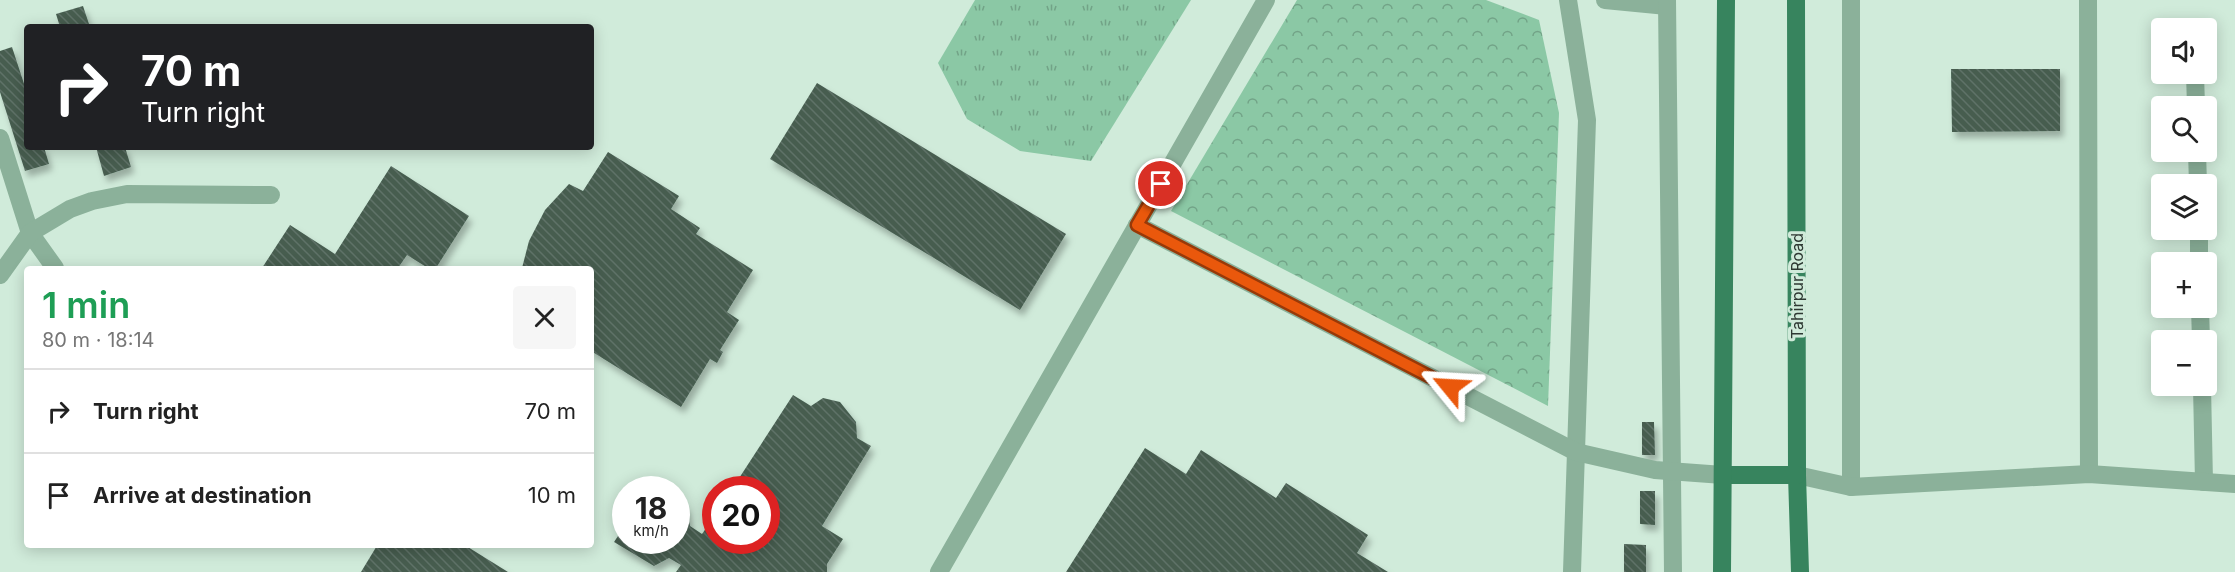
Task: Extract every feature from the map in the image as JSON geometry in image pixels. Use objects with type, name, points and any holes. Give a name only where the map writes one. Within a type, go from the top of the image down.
[{"type":"main road","points":[[1722,572],[1725,0]]},
{"type":"main road","name":"Tahirpur Road","points":[[1796,0],[1797,475],[1800,572]]},
{"type":"main road","points":[[1723,475],[1797,475]]},
{"type":"street","points":[[939,572],[1266,0]]},
{"type":"street","points":[[1568,0],[1587,120],[1572,572]]},
{"type":"street","points":[[1605,0],[1667,3],[1673,572]]},
{"type":"street","points":[[1851,0],[1851,487]]},
{"type":"street","points":[[2088,0],[2089,474]]},
{"type":"street","points":[[0,138],[30,233],[54,266]]},
{"type":"street","points":[[0,275],[30,233],[70,209],[92,201],[127,194],[271,195]]},
{"type":"street","points":[[1137,225],[1576,452],[1672,471],[1723,475]]},
{"type":"street","points":[[2202,396],[2204,482]]},
{"type":"street","points":[[1797,475],[1851,487],[2089,474],[2235,484]]},
{"type":"green space","points":[[975,0],[1191,0],[1091,161],[1020,151],[967,119],[938,63]]},
{"type":"green space","points":[[1297,0],[1486,0],[1539,20],[1559,113],[1548,406],[1171,211]]},
{"type":"building","points":[[83,6],[89,24],[59,24],[56,14]]},
{"type":"building","points":[[12,47],[24,84],[24,150],[45,150],[49,164],[25,171],[0,92],[0,51]]},
{"type":"building","points":[[1951,69],[2060,69],[2060,131],[1952,132]]},
{"type":"building","points":[[817,83],[1066,234],[1020,310],[770,159]]},
{"type":"building","points":[[97,150],[126,150],[131,167],[104,176]]},
{"type":"building","points":[[608,152],[679,196],[671,209],[700,228],[696,234],[753,270],[727,312],[739,320],[720,350],[723,352],[717,363],[710,359],[681,407],[594,353],[594,266],[523,266],[529,241],[545,210],[569,184],[583,191]]},
{"type":"building","points":[[391,166],[469,216],[437,266],[425,266],[407,255],[399,266],[263,266],[290,225],[335,254]]},
{"type":"building","points":[[793,395],[811,406],[823,398],[840,402],[856,422],[857,438],[871,446],[822,526],[843,539],[827,564],[827,572],[676,572],[681,565],[669,558],[654,566],[634,554],[690,554],[690,526],[702,534],[702,554],[780,554],[780,476],[740,476]]},
{"type":"building","points":[[1642,422],[1654,422],[1655,455],[1642,455]]},
{"type":"building","points":[[1145,448],[1186,474],[1201,450],[1276,498],[1286,483],[1368,535],[1357,553],[1388,572],[1066,572]]},
{"type":"building","points":[[1640,491],[1655,491],[1655,525],[1640,524]]},
{"type":"building","points":[[1624,544],[1646,545],[1646,572],[1624,572]]},
{"type":"building","points":[[376,548],[469,548],[508,572],[361,572]]},
{"type":"route","points":[[1161,184],[1137,225],[1450,387]]}]
